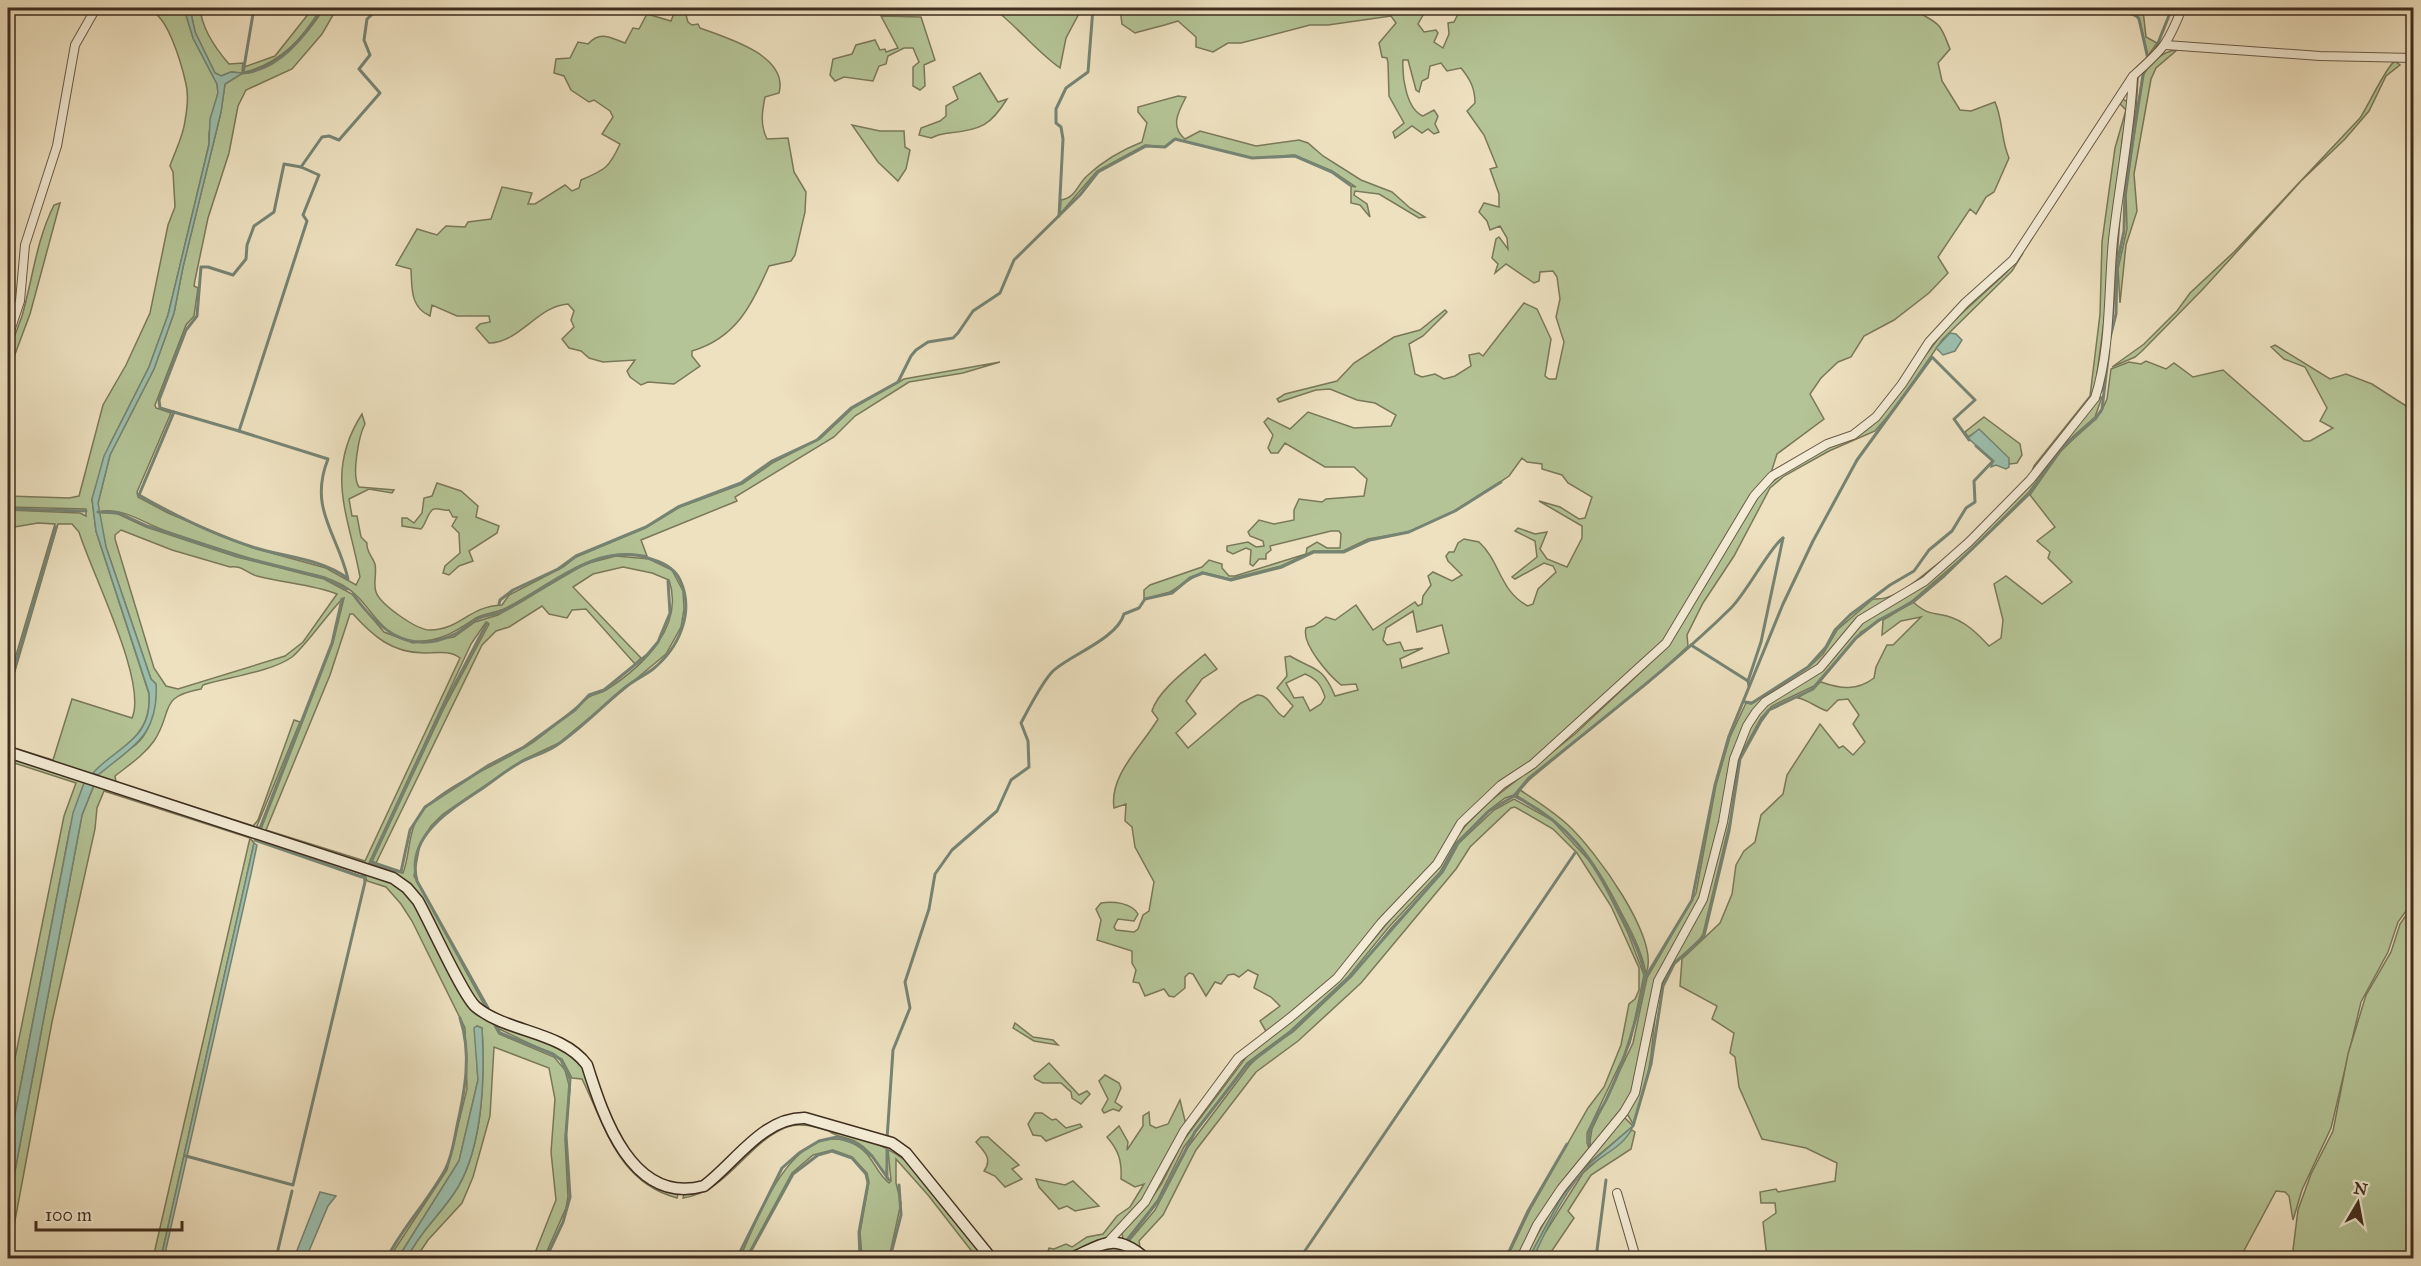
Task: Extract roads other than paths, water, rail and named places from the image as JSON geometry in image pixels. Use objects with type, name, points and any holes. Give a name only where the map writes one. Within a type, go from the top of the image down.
[{"type":"street","points":[[8,337],[20,301],[25,245],[57,146],[75,45],[96,8]]},
{"type":"street","points":[[1108,1242],[1145,1202],[1184,1131],[1238,1058],[1292,1017],[1337,978],[1381,923],[1437,864],[1461,823],[1502,785],[1533,764],[1666,643],[1754,496],[1764,484],[1772,476],[1799,459],[1827,444],[1853,435],[1876,417],[1902,384],[1929,342],[1965,303],[2013,260],[2133,76],[2157,57],[2166,45],[2182,8]]},
{"type":"street","points":[[2166,45],[2320,56],[2414,58]]},
{"type":"street","points":[[1521,1258],[1537,1226],[1561,1189],[1624,1112],[1635,1093],[1658,981],[1703,899],[1723,822],[1734,759],[1747,726],[1756,712],[1765,702],[1820,668],[1860,620],[1925,581],[1969,542],[2030,480],[2095,398],[2100,382],[2112,281],[2113,240],[2131,109],[2133,76]]},
{"type":"street","points":[[8,752],[393,878],[407,888],[418,901],[475,1006],[492,1017],[548,1040],[582,1058],[587,1065],[603,1117],[622,1151],[637,1168],[654,1180],[674,1188],[692,1189],[704,1186],[776,1123],[791,1118],[805,1118],[892,1143],[906,1153],[992,1258]]},
{"type":"street","points":[[1617,1193],[1636,1258]]},
{"type":"street","points":[[1072,1258],[1096,1245],[1108,1242],[1122,1242],[1145,1258]]},
{"type":"waterway","points":[[254,8],[243,73],[268,65],[290,50],[322,8]]},
{"type":"waterway","points":[[348,579],[323,507],[321,493],[328,459],[239,431],[307,221],[303,215],[319,175],[301,167],[322,137],[329,136],[339,140],[380,93],[359,69],[370,55],[364,40],[367,19],[379,8]]},
{"type":"waterway","points":[[1059,216],[1063,139],[1061,127],[1056,123],[1056,109],[1066,88],[1088,72],[1093,8]]},
{"type":"waterway","points":[[2113,8],[2136,15],[2139,19],[2148,59]]},
{"type":"waterway","points":[[2154,53],[2172,8]]},
{"type":"waterway","points":[[2110,338],[2116,314],[2117,264],[2124,231],[2125,190],[2144,69]]},
{"type":"waterway","points":[[499,604],[500,600],[513,590],[558,569],[576,556],[646,527],[678,507],[741,483],[772,461],[817,440],[851,408],[898,382],[916,350],[928,342],[953,338],[973,311],[1000,293],[1014,260],[1080,195],[1098,172],[1146,146],[1165,147],[1175,139],[1252,158],[1295,156],[1332,172],[1350,185]]},
{"type":"waterway","points":[[239,431],[160,408],[159,400],[186,330],[197,316],[201,267],[233,275],[246,259],[247,245],[254,226],[274,212],[284,164],[301,167]]},
{"type":"waterway","points":[[1633,1126],[1651,1064],[1663,986],[1674,964],[1704,936],[1729,831],[1740,759],[1761,721],[1769,710],[1813,689],[1856,638],[1879,620],[1913,602],[1944,576],[2028,495],[2063,447],[2096,418],[2102,409],[2109,350]]},
{"type":"waterway","points":[[1645,978],[1692,900],[1715,785],[1729,736],[1783,604],[1813,541],[1857,460],[1932,357],[1975,400],[1954,419],[1969,440]]},
{"type":"waterway","points":[[174,412],[139,495],[226,537],[256,548],[315,563],[347,578]]},
{"type":"waterway","points":[[1745,702],[1752,703],[1808,667],[1826,647],[1835,630],[1850,615],[1890,585],[1914,571],[1929,550],[1952,531],[1966,508],[1975,502],[1974,481],[1993,461],[1976,446]]},
{"type":"waterway","points":[[887,1139],[893,1050],[910,1008],[905,982],[929,909],[935,874],[952,850],[997,811],[1011,780],[1029,767],[1028,741],[1021,723],[1040,688],[1053,671],[1103,639],[1120,623],[1124,614],[1139,608],[1145,599],[1172,593],[1190,578],[1203,573],[1231,580],[1282,567],[1314,552],[1344,552],[1370,540],[1409,532],[1455,511],[1501,482]]},
{"type":"waterway","points":[[8,509],[86,511]]},
{"type":"waterway","points":[[98,512],[119,513],[147,526],[238,556],[325,578],[347,589]]},
{"type":"waterway","points":[[8,690],[56,527]]},
{"type":"waterway","points":[[1749,686],[1748,681],[1761,642],[1783,538]]},
{"type":"waterway","points":[[1514,796],[1529,779],[1657,674],[1731,608],[1783,538]]},
{"type":"waterway","points":[[353,594],[384,628],[409,641],[423,642],[455,634],[477,619],[500,613],[572,570],[609,556],[628,555],[662,563],[677,575],[684,592],[686,604],[682,629],[670,651],[653,669],[627,686],[557,745],[514,766],[458,805],[434,825],[424,837],[415,865],[417,881],[488,1008]]},
{"type":"waterway","points":[[487,623],[443,707],[371,862],[401,872],[410,830],[425,807],[489,765],[524,747],[575,710],[589,695],[604,690],[647,655],[658,642],[670,613],[668,581]]},
{"type":"waterway","points":[[260,828],[332,643],[342,599]]},
{"type":"waterway","points":[[1691,645],[1748,681]]},
{"type":"waterway","points":[[1128,1240],[1161,1197],[1195,1132],[1247,1065],[1291,1032],[1350,977],[1442,872],[1457,844],[1489,811],[1514,796],[1534,807],[1565,830],[1588,858],[1631,934],[1645,978],[1630,1039],[1614,1083],[1591,1127],[1590,1145]]},
{"type":"waterway","points":[[186,1156],[293,1185],[365,882],[364,875],[362,877],[255,840]]},
{"type":"waterway","points":[[1300,1258],[1575,853]]},
{"type":"waterway","points":[[387,1258],[438,1181],[451,1154],[463,1099],[466,1072],[466,1045],[460,1018]]},
{"type":"waterway","points":[[496,1026],[500,1033],[553,1054],[561,1060],[570,1079],[566,1135],[570,1197],[563,1222],[546,1258]]},
{"type":"waterway","points":[[737,1258],[782,1168],[799,1153],[819,1141],[837,1137],[858,1144],[872,1156],[889,1180]]},
{"type":"waterway","points":[[1506,1258],[1528,1211],[1567,1144]]},
{"type":"waterway","points":[[887,1150],[887,1178]]},
{"type":"waterway","points":[[747,1258],[793,1174],[818,1155],[832,1151],[852,1158],[866,1174],[868,1183],[859,1232],[860,1258]]},
{"type":"waterway","points":[[1596,1258],[1606,1180]]},
{"type":"waterway","points":[[890,1258],[901,1215],[899,1185]]},
{"type":"waterway","points":[[276,1258],[292,1191]]},
{"type":"waterway","points":[[1109,1258],[1119,1251]]}]
